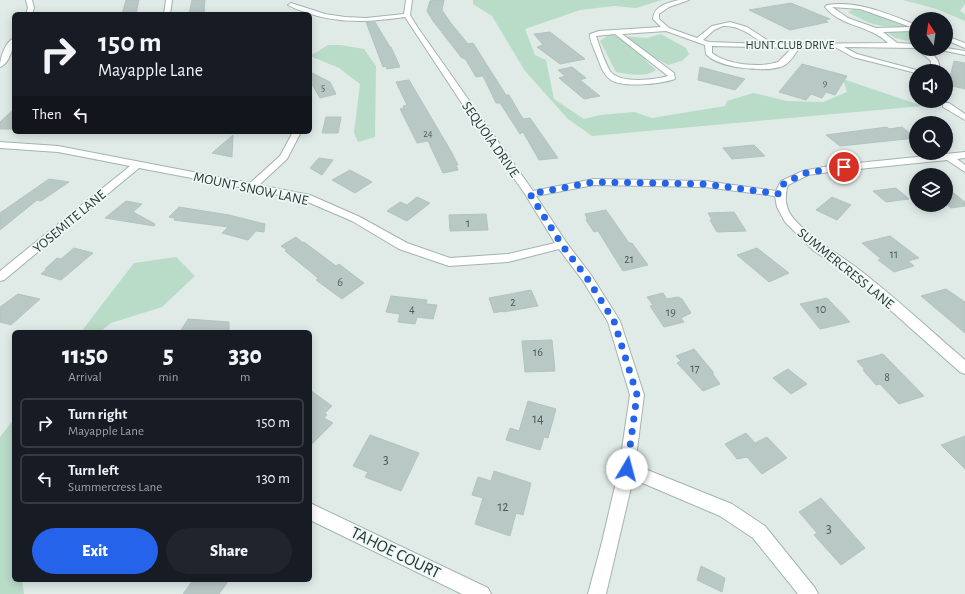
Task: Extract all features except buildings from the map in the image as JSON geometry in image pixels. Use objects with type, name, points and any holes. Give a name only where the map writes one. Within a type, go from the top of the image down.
[{"type":"street","points":[[30,12],[31,0]]},
{"type":"street","points":[[168,12],[169,0]]},
{"type":"street","points":[[291,4],[324,16],[374,19],[407,16],[409,0]]},
{"type":"street","points":[[667,30],[656,19],[656,12],[659,8],[686,0]]},
{"type":"street","points":[[894,44],[875,30],[850,21],[833,12],[828,7],[835,3],[858,4],[909,25]]},
{"type":"street","name":"SEQUOIA DRIVE","points":[[407,16],[469,108],[530,194],[562,245],[587,278],[614,321],[637,395],[627,469],[611,542],[597,594]]},
{"type":"street","points":[[697,42],[715,26],[735,25],[744,27],[772,46]]},
{"type":"street","points":[[875,30],[909,28]]},
{"type":"street","name":"HUNT CLUB DRIVE","points":[[616,32],[670,72],[672,77],[667,79],[635,82],[619,81],[607,72],[591,37],[599,33],[616,32],[667,30],[697,42],[708,44],[772,46],[894,44],[909,46]]},
{"type":"street","points":[[953,41],[965,46]]},
{"type":"street","points":[[0,65],[12,44]]},
{"type":"street","points":[[708,44],[709,54],[718,61],[764,66],[781,64],[786,61],[797,46]]},
{"type":"street","points":[[837,45],[860,57],[909,69]]},
{"type":"street","points":[[953,51],[965,52]]},
{"type":"street","points":[[928,56],[936,64]]},
{"type":"street","points":[[950,108],[965,118]]},
{"type":"street","points":[[249,189],[284,157],[296,134]]},
{"type":"street","name":"MOUNT SNOW LANE","points":[[0,145],[58,149],[138,164],[249,189],[306,197],[356,219],[403,246],[450,262],[508,258],[562,245]]},
{"type":"street","points":[[953,156],[965,155]]},
{"type":"street","points":[[530,194],[594,182],[720,185],[780,194],[784,183],[806,173],[829,169],[919,160]]},
{"type":"street","points":[[953,160],[965,169]]},
{"type":"street","name":"YOSEMITE LANE","points":[[0,277],[138,164]]},
{"type":"street","name":"SUMMERCRESS LANE","points":[[780,194],[782,207],[788,220],[818,248],[856,273],[965,368]]},
{"type":"street","points":[[627,469],[726,510],[758,532],[782,559],[809,594]]},
{"type":"street","name":"TAHOE COURT","points":[[312,511],[482,594]]},
{"type":"green space","points":[[473,0],[662,0],[636,8],[614,6],[580,10],[525,29],[535,55],[546,60],[554,99],[584,119],[600,115],[634,112],[652,118],[725,106],[727,101],[753,93],[787,101],[823,102],[847,92],[843,79],[909,101],[909,107],[592,136],[568,119],[525,71],[492,16],[473,4]]},
{"type":"green space","points":[[903,0],[965,0],[965,4],[960,11],[965,14],[965,21],[953,16],[953,12],[944,12]]},
{"type":"green space","points":[[854,9],[880,15],[905,26],[903,27],[909,30],[909,41],[895,38],[885,31],[892,27],[880,26],[848,12]]},
{"type":"green space","points":[[661,34],[686,48],[689,54],[682,61],[668,65],[652,56],[644,59],[656,70],[642,75],[616,72],[600,41],[609,35],[647,38]]},
{"type":"green space","points":[[328,45],[341,45],[364,49],[376,66],[375,137],[358,142],[354,133],[360,84],[339,68],[312,57],[312,55]]},
{"type":"green space","points":[[176,257],[195,276],[162,307],[111,323],[102,330],[83,330],[134,263]]},
{"type":"green space","points":[[12,422],[12,582],[22,582],[24,594],[0,594],[0,437]]},
{"type":"route","points":[[627,469],[637,395],[614,321],[587,278],[562,245],[530,194],[575,184],[594,182],[705,184],[780,194],[784,183],[806,173],[844,167]]}]
